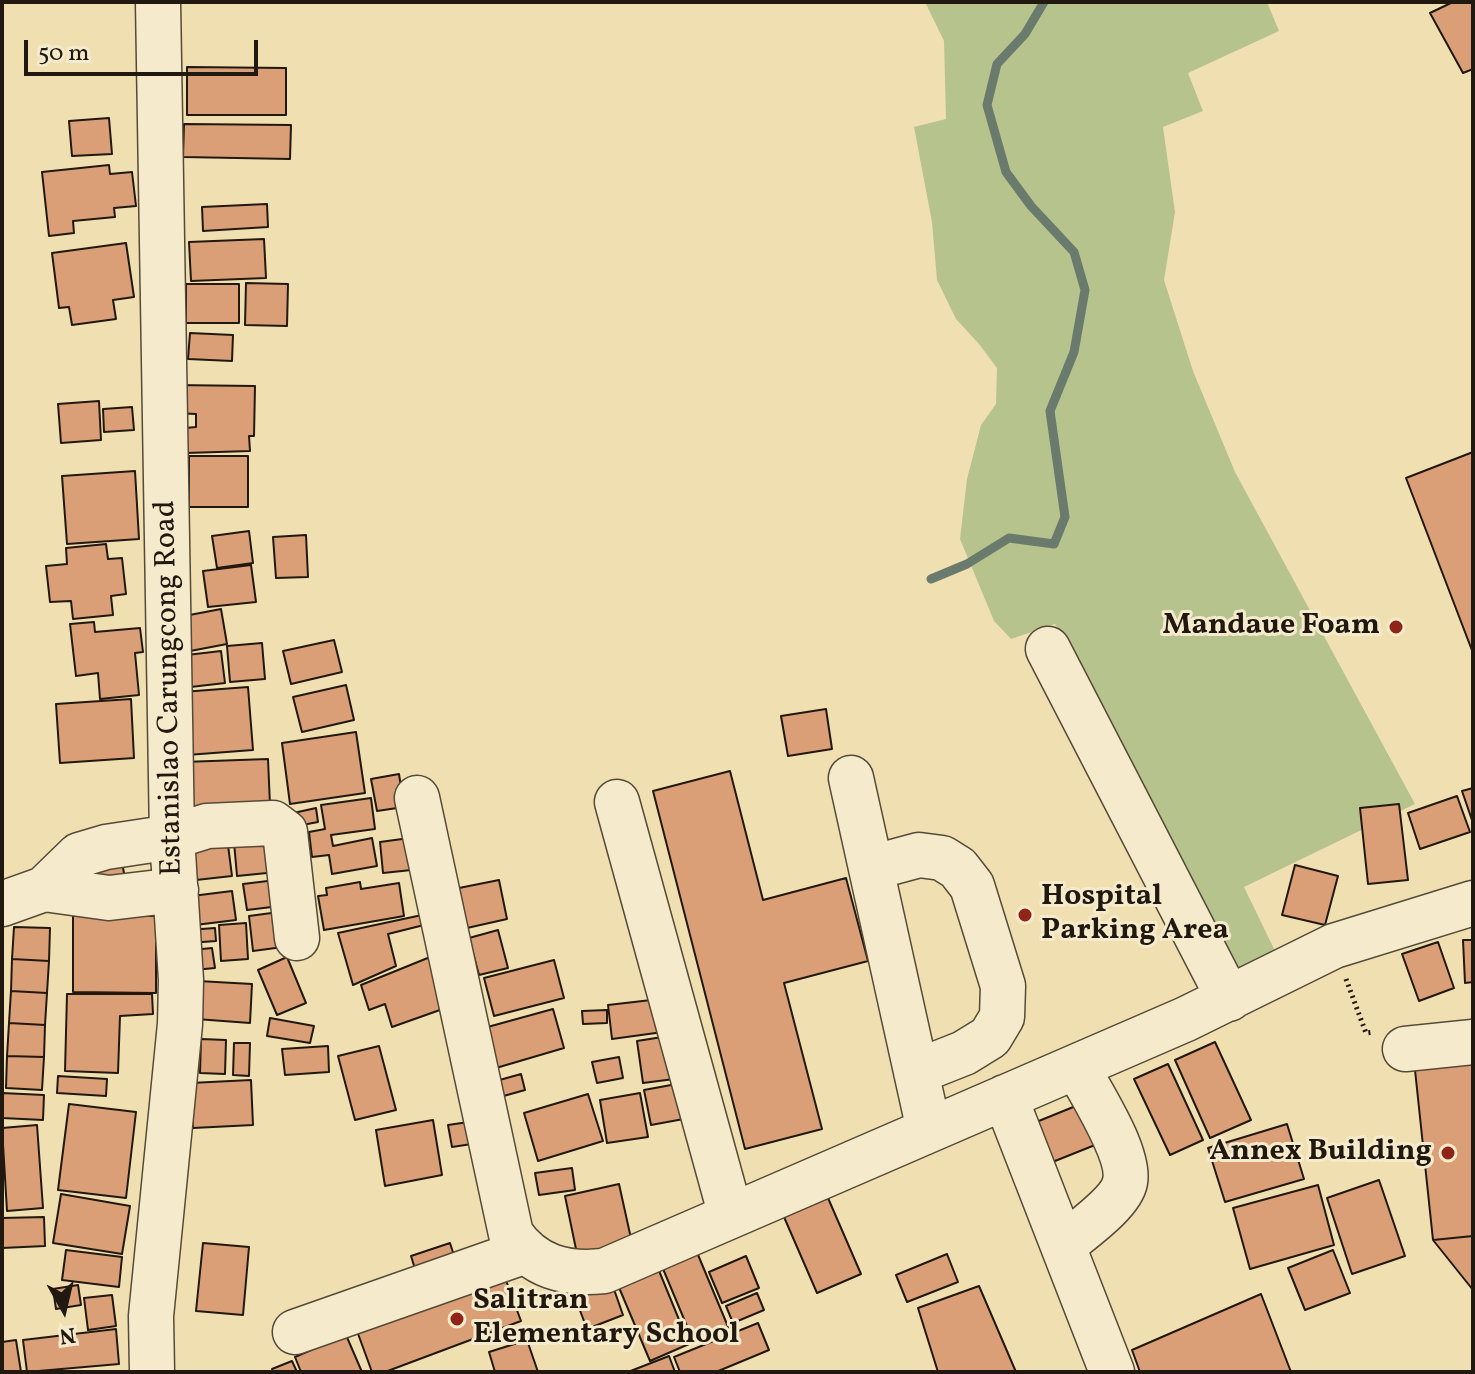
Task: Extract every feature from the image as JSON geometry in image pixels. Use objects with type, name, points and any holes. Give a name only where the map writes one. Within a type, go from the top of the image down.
[{"type":"street","name":"Estanislao Carungcong Road","points":[[152,1372],[151,1316],[180,1024],[181,980],[172,837],[158,2]]},
{"type":"street","points":[[1048,649],[1229,999]]},
{"type":"street","points":[[851,778],[929,1130]]},
{"type":"street","points":[[417,798],[511,1234],[523,1252],[560,1270],[582,1273],[604,1271],[1077,1067],[1229,999],[1334,946],[1473,903]]},
{"type":"street","points":[[617,802],[731,1216]]},
{"type":"street","points":[[2,904],[44,889],[79,855],[106,847],[172,837],[207,826],[273,823],[285,832],[297,938]]},
{"type":"street","points":[[871,868],[919,855],[942,858],[958,868],[972,886],[1003,986],[1002,1017],[990,1037],[964,1053],[916,1072]]},
{"type":"street","points":[[44,889],[109,898],[176,890]]},
{"type":"street","points":[[1385,1041],[1464,1050]]},
{"type":"street","points":[[1064,1245],[1112,1204],[1125,1183],[1122,1155],[1077,1067]]},
{"type":"street","points":[[1005,1097],[1112,1372]]},
{"type":"street","points":[[295,1332],[523,1252]]},
{"type":"path","points":[[1334,946],[1385,1041]]},
{"type":"green space","points":[[925,2],[1267,2],[1279,31],[1188,73],[1203,111],[1163,127],[1175,212],[1164,280],[1193,371],[1235,472],[1415,804],[1244,887],[1277,955],[1231,979],[1055,624],[1011,639],[994,621],[960,539],[967,479],[981,425],[996,404],[997,368],[956,319],[937,280],[932,222],[914,127],[946,119],[944,41]]},
{"type":"building","points":[[1453,2],[1473,4],[1473,69],[1463,73],[1430,13]]},
{"type":"building","points":[[187,67],[286,68],[286,115],[187,115]]},
{"type":"building","points":[[109,118],[112,154],[72,156],[69,121]]},
{"type":"building","points":[[184,124],[291,125],[290,159],[183,157]]},
{"type":"building","points":[[109,165],[110,174],[132,172],[136,206],[114,208],[115,217],[73,221],[74,233],[49,236],[42,172]]},
{"type":"building","points":[[267,204],[268,227],[203,231],[202,207]]},
{"type":"building","points":[[264,239],[266,278],[191,281],[189,242]]},
{"type":"building","points":[[126,243],[134,297],[113,300],[116,319],[72,325],[69,307],[59,308],[52,253]]},
{"type":"building","points":[[246,283],[288,284],[287,326],[245,325]]},
{"type":"building","points":[[186,284],[239,284],[239,323],[186,323]]},
{"type":"building","points":[[190,333],[233,335],[232,361],[188,359]]},
{"type":"building","points":[[173,385],[255,386],[254,436],[249,436],[250,451],[186,453],[185,428],[196,427],[196,414],[173,413]]},
{"type":"building","points":[[99,401],[101,440],[61,443],[58,404]]},
{"type":"building","points":[[132,407],[134,430],[104,432],[103,409]]},
{"type":"building","points":[[1473,452],[1473,653],[1406,478]]},
{"type":"building","points":[[189,456],[248,456],[248,507],[189,507]]},
{"type":"building","points":[[135,471],[139,539],[67,544],[62,476]]},
{"type":"building","points":[[249,531],[253,563],[217,568],[212,536]]},
{"type":"building","points":[[306,535],[308,577],[276,578],[273,537]]},
{"type":"building","points":[[106,544],[108,559],[122,558],[126,594],[111,596],[113,615],[73,619],[71,601],[50,602],[46,566],[67,564],[66,548]]},
{"type":"building","points":[[251,565],[256,602],[208,607],[203,571]]},
{"type":"building","points":[[221,609],[227,644],[185,652],[179,617]]},
{"type":"building","points":[[94,622],[95,632],[140,628],[143,652],[135,653],[139,695],[100,699],[98,673],[76,676],[70,624]]},
{"type":"building","points":[[334,640],[342,672],[291,684],[283,651]]},
{"type":"building","points":[[262,643],[265,679],[230,682],[227,646]]},
{"type":"building","points":[[221,651],[225,683],[182,688],[178,656]]},
{"type":"building","points":[[346,685],[354,720],[302,732],[293,697]]},
{"type":"building","points":[[248,687],[253,750],[187,755],[182,692]]},
{"type":"building","points":[[131,699],[134,758],[60,763],[56,704]]},
{"type":"building","points":[[826,709],[832,749],[788,756],[781,716]]},
{"type":"building","points":[[356,732],[365,793],[290,804],[282,743]]},
{"type":"building","points":[[268,759],[270,805],[185,809],[183,762]]},
{"type":"building","points":[[730,771],[763,900],[846,878],[868,961],[784,983],[822,1129],[745,1149],[653,791]]},
{"type":"building","points":[[399,774],[404,807],[377,811],[371,779]]},
{"type":"building","points":[[1473,788],[1473,823],[1462,791]]},
{"type":"building","points":[[1457,796],[1470,832],[1420,849],[1408,813]]},
{"type":"building","points":[[371,798],[375,829],[331,835],[333,846],[372,838],[377,866],[332,874],[329,855],[312,857],[309,832],[325,829],[321,805]]},
{"type":"building","points":[[1399,804],[1408,880],[1368,884],[1360,808]]},
{"type":"building","points":[[316,808],[318,822],[292,827],[289,814]]},
{"type":"building","points":[[273,827],[277,872],[237,876],[233,831]]},
{"type":"building","points":[[417,837],[421,869],[383,873],[380,842]]},
{"type":"building","points":[[228,845],[232,876],[187,881],[183,850]]},
{"type":"building","points":[[122,861],[125,880],[94,885],[91,865]]},
{"type":"building","points":[[1295,865],[1338,876],[1325,925],[1282,915]]},
{"type":"building","points":[[276,880],[280,906],[247,910],[243,884]]},
{"type":"building","points":[[499,880],[507,919],[467,928],[459,888]]},
{"type":"building","points":[[360,882],[361,889],[399,883],[404,916],[324,930],[318,896],[327,895],[326,888]]},
{"type":"building","points":[[232,891],[236,920],[187,926],[184,897]]},
{"type":"building","points":[[279,912],[283,947],[253,951],[249,916]]},
{"type":"building","points":[[422,915],[424,925],[388,934],[396,966],[353,985],[338,933]]},
{"type":"building","points":[[73,916],[156,916],[156,993],[73,992]]},
{"type":"building","points":[[246,923],[248,959],[221,961],[219,925]]},
{"type":"building","points":[[14,927],[50,928],[49,961],[12,959]]},
{"type":"building","points":[[215,928],[216,941],[189,943],[188,930]]},
{"type":"building","points":[[498,930],[508,968],[479,975],[469,938]]},
{"type":"building","points":[[1463,940],[1473,940],[1473,982],[1465,983]]},
{"type":"building","points":[[1438,942],[1454,988],[1419,1001],[1402,954]]},
{"type":"building","points":[[212,948],[215,968],[194,970],[192,950]]},
{"type":"building","points":[[440,953],[454,1005],[392,1027],[385,1004],[369,1010],[361,985]]},
{"type":"building","points":[[287,957],[306,1003],[277,1015],[258,970]]},
{"type":"building","points":[[12,959],[49,961],[47,993],[11,991]]},
{"type":"building","points":[[554,960],[564,998],[494,1016],[484,978]]},
{"type":"building","points":[[198,981],[252,984],[250,1023],[196,1019]]},
{"type":"building","points":[[11,991],[47,993],[45,1025],[9,1023]]},
{"type":"building","points":[[67,994],[152,994],[153,1014],[120,1016],[118,1073],[65,1071]]},
{"type":"building","points":[[660,999],[663,1032],[612,1039],[608,1005]]},
{"type":"building","points":[[553,1009],[564,1048],[496,1068],[484,1028]]},
{"type":"building","points":[[607,1010],[607,1023],[583,1024],[582,1011]]},
{"type":"building","points":[[270,1018],[314,1026],[310,1043],[267,1036]]},
{"type":"building","points":[[9,1023],[45,1025],[44,1057],[7,1056]]},
{"type":"building","points":[[675,1035],[682,1078],[643,1083],[637,1041]]},
{"type":"building","points":[[201,1039],[226,1040],[225,1074],[200,1073]]},
{"type":"building","points":[[1215,1042],[1251,1120],[1210,1138],[1175,1060]]},
{"type":"building","points":[[234,1043],[250,1043],[249,1076],[233,1075]]},
{"type":"building","points":[[328,1046],[329,1072],[285,1075],[282,1049]]},
{"type":"building","points":[[379,1046],[396,1110],[355,1120],[338,1056]]},
{"type":"building","points":[[7,1056],[44,1057],[42,1090],[6,1088]]},
{"type":"building","points":[[619,1057],[623,1078],[597,1083],[592,1062]]},
{"type":"building","name":"Annex Building","points":[[1473,1063],[1473,1236],[1433,1240],[1415,1070]]},
{"type":"building","points":[[1168,1064],[1203,1140],[1170,1155],[1134,1079]]},
{"type":"building","points":[[521,1074],[525,1090],[500,1097],[496,1081]]},
{"type":"building","points":[[58,1076],[107,1079],[106,1096],[57,1093]]},
{"type":"building","points":[[251,1080],[253,1125],[193,1128],[190,1083]]},
{"type":"building","points":[[682,1083],[689,1118],[651,1125],[644,1090]]},
{"type":"building","points":[[2,1093],[44,1095],[43,1120],[2,1118]]},
{"type":"building","points":[[640,1093],[648,1137],[607,1143],[600,1100]]},
{"type":"building","points":[[588,1094],[603,1141],[538,1161],[524,1113]]},
{"type":"building","points":[[1088,1101],[1105,1141],[1040,1167],[1024,1127]]},
{"type":"building","points":[[69,1104],[136,1112],[126,1198],[58,1190]]},
{"type":"building","points":[[433,1120],[442,1175],[385,1186],[376,1130]]},
{"type":"building","points":[[482,1120],[485,1142],[452,1147],[448,1125]]},
{"type":"building","points":[[1287,1124],[1304,1179],[1225,1202],[1208,1148]]},
{"type":"building","points":[[37,1125],[43,1208],[7,1211],[2,1128]]},
{"type":"building","points":[[572,1168],[575,1190],[539,1195],[535,1173]]},
{"type":"building","points":[[1379,1180],[1405,1256],[1352,1274],[1327,1198]]},
{"type":"building","points":[[619,1184],[632,1243],[577,1254],[565,1196]]},
{"type":"building","points":[[1318,1185],[1334,1245],[1250,1269],[1233,1208]]},
{"type":"building","points":[[61,1194],[130,1206],[122,1254],[53,1243]]},
{"type":"building","points":[[828,1198],[861,1274],[817,1293],[784,1217]]},
{"type":"building","points":[[44,1217],[45,1246],[2,1248],[2,1218]]},
{"type":"building","points":[[1473,1236],[1473,1290],[1433,1240]]},
{"type":"building","points":[[203,1243],[249,1247],[243,1315],[196,1311]]},
{"type":"building","points":[[450,1243],[458,1268],[419,1282],[411,1256]]},
{"type":"building","points":[[66,1250],[122,1257],[119,1287],[62,1280]]},
{"type":"building","points":[[696,1250],[729,1329],[694,1343],[661,1264]]},
{"type":"building","points":[[1333,1250],[1350,1293],[1305,1310],[1288,1268]]},
{"type":"building","points":[[947,1254],[958,1282],[907,1302],[896,1275]]},
{"type":"building","points":[[746,1256],[759,1288],[722,1303],[709,1272]]},
{"type":"building","points":[[655,1261],[689,1344],[650,1361],[615,1278]]},
{"type":"building","points":[[504,1275],[521,1321],[385,1372],[372,1372],[357,1331]]},
{"type":"building","points":[[610,1278],[623,1315],[587,1329],[573,1292]]},
{"type":"building","points":[[78,1285],[81,1305],[56,1309],[53,1289]]},
{"type":"building","points":[[979,1286],[1016,1372],[938,1372],[918,1308]]},
{"type":"building","points":[[757,1293],[764,1310],[733,1323],[726,1306]]},
{"type":"building","points":[[1261,1294],[1291,1372],[1140,1372],[1132,1350]]},
{"type":"building","points":[[112,1295],[116,1326],[88,1330],[84,1298]]},
{"type":"building","points":[[758,1323],[769,1350],[716,1372],[680,1372],[674,1357]]},
{"type":"building","points":[[116,1329],[119,1364],[27,1372],[23,1340]]},
{"type":"building","points":[[346,1335],[362,1372],[301,1372],[295,1357]]},
{"type":"building","points":[[16,1340],[21,1372],[2,1372],[2,1342]]},
{"type":"building","points":[[527,1340],[538,1372],[495,1372],[489,1352]]},
{"type":"building","points":[[669,1356],[675,1372],[628,1372]]},
{"type":"building","points":[[292,1361],[297,1372],[273,1372],[272,1369]]},
{"type":"waterway","points":[[931,579],[967,564],[1009,538],[1054,544],[1065,517],[1050,411],[1074,352],[1085,290],[1074,252],[1031,206],[1006,172],[987,105],[997,64],[1025,34],[1044,2]]},
{"type":"place","name":"Mandaue Foam","points":[[1396,627]]},
{"type":"place","name":"Hospital Parking Area","points":[[1025,915]]},
{"type":"place","name":"Annex Building","points":[[1448,1153]]},
{"type":"place","name":"Salitran Elementary School","points":[[457,1319]]}]
